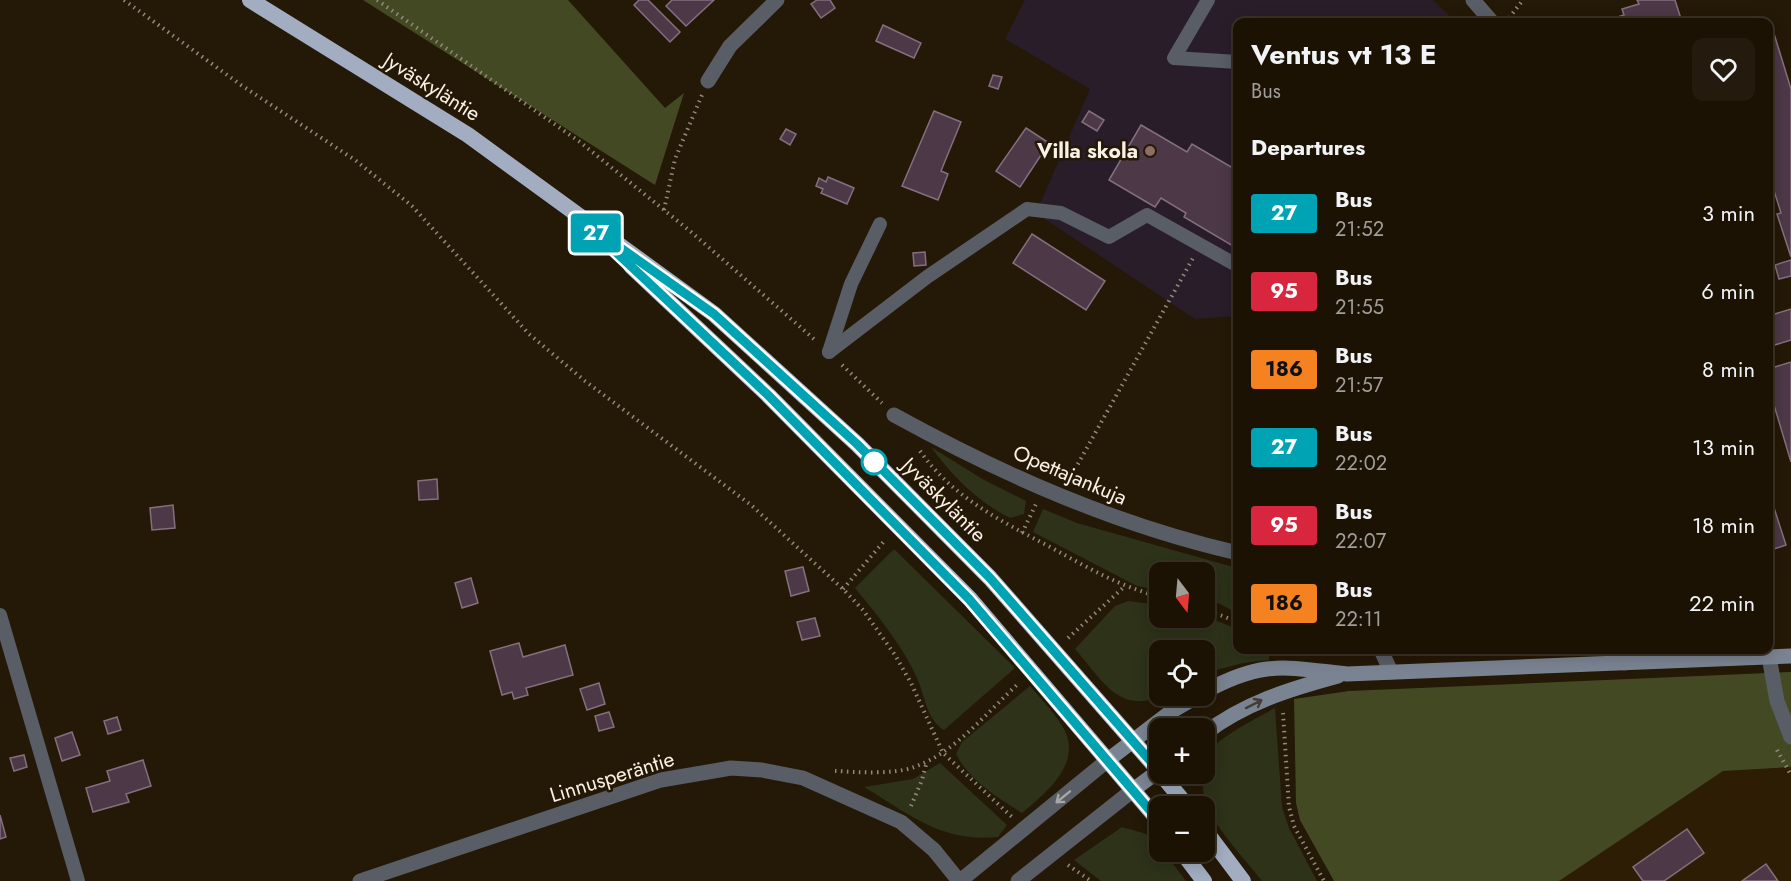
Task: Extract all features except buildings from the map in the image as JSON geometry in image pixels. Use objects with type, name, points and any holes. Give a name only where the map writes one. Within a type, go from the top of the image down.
[{"type":"highway","name":"Jyväskyläntie","points":[[250,0],[468,135],[584,222],[714,314],[798,388],[990,578],[1149,759]]},
{"type":"highway","name":"Jyväskyläntie","points":[[584,222],[768,395],[898,525],[969,599],[1149,809]]},
{"type":"highway","name":"Jyväskyläntie","points":[[1170,784],[1179,796]]},
{"type":"highway","points":[[1215,844],[1243,881]]},
{"type":"highway","points":[[1190,862],[1204,881]]},
{"type":"main road","points":[[1215,688],[1254,669],[1278,666],[1347,674],[1626,656],[1791,656]]},
{"type":"main road","points":[[1215,726],[1282,692],[1347,674]]},
{"type":"main road","points":[[1108,760],[1181,706]]},
{"type":"main road","points":[[1133,790],[1149,779]]},
{"type":"street","points":[[708,81],[730,46],[777,0]]},
{"type":"street","points":[[1479,3],[1489,18]]},
{"type":"street","name":"Opettajankuja","points":[[894,415],[948,445],[1043,490],[1128,522],[1233,552]]},
{"type":"street","points":[[1383,654],[1391,672]]},
{"type":"street","points":[[1769,657],[1777,700],[1791,737]]},
{"type":"street","name":"Linnusperäntie","points":[[360,881],[661,780],[731,768],[762,770],[802,778],[896,820],[934,850],[959,881],[1108,760]]},
{"type":"street","points":[[1018,881],[1133,790]]},
{"type":"lane","points":[[1208,0],[1174,58],[1233,62]]},
{"type":"lane","points":[[829,352],[927,277],[1028,209],[1061,213],[1109,237],[1147,215],[1233,263]]},
{"type":"lane","points":[[829,352],[851,284],[880,224]]},
{"type":"lane","points":[[0,615],[78,881]]},
{"type":"path","points":[[124,0],[241,85],[355,160],[412,206],[529,334],[585,381],[751,505],[843,589],[863,610],[895,656],[911,683],[943,753],[1024,828]]},
{"type":"path","points":[[377,0],[580,142],[664,210],[829,352],[894,415]]},
{"type":"path","points":[[1508,18],[1523,0]]},
{"type":"path","points":[[664,210],[675,159],[708,81]]},
{"type":"path","points":[[1060,496],[1199,246]]},
{"type":"path","points":[[914,443],[927,462],[965,498],[1022,533],[1124,587],[1149,594]]},
{"type":"path","points":[[1022,533],[1043,490]]},
{"type":"path","points":[[843,589],[898,525]]},
{"type":"path","points":[[1068,638],[1124,587]]},
{"type":"path","points":[[1215,613],[1233,620]]},
{"type":"path","points":[[802,778],[831,771],[862,773],[913,768],[943,753],[1021,681]]},
{"type":"path","points":[[1282,692],[1289,807],[1294,826],[1324,881]]},
{"type":"path","points":[[896,820],[911,807],[927,761]]},
{"type":"path","points":[[1053,854],[1090,881]]},
{"type":"shaded area","name":"Villa skola","points":[[1025,0],[1433,0],[1452,18],[1233,18],[1233,316],[1195,319],[1036,213],[1090,89],[1005,39]]},
{"type":"shaded area","points":[[1791,767],[1791,881],[1559,881],[1723,771]]},
{"type":"green space","points":[[363,0],[568,0],[665,108],[684,93],[655,185]]},
{"type":"green space","points":[[931,447],[984,480],[1026,501],[1024,514],[1010,518],[998,512],[957,478]]},
{"type":"green space","points":[[1043,509],[1077,523],[1233,567],[1233,611],[1215,603],[1215,562],[1149,562],[1149,588],[1137,586],[1033,532]]},
{"type":"green space","points":[[894,549],[1015,668],[944,730],[931,716],[920,685],[900,647],[855,588]]},
{"type":"green space","points":[[1128,601],[1149,604],[1149,628],[1215,628],[1215,620],[1233,627],[1233,654],[1269,654],[1269,660],[1243,663],[1215,670],[1215,640],[1149,640],[1149,700],[1133,701],[1122,697],[1102,682],[1075,649],[1115,606]]},
{"type":"green space","points":[[1791,672],[1791,767],[1723,771],[1559,881],[1334,881],[1300,820],[1296,803],[1294,699],[1349,691]]},
{"type":"green space","points":[[1030,686],[1054,713],[1065,731],[1069,744],[1068,755],[1058,778],[1022,813],[976,780],[956,754],[962,742]]},
{"type":"green space","points":[[1275,708],[1282,807],[1289,828],[1317,881],[1262,881],[1215,821],[1215,796],[1205,796],[1203,784],[1215,784],[1215,745],[1237,729]]},
{"type":"green space","points":[[940,763],[1007,825],[998,837],[978,838],[943,831],[911,816],[864,787],[913,779]]},
{"type":"green space","points":[[1122,827],[1149,836],[1149,862],[1172,862],[1186,881],[1101,881],[1074,860]]},
{"type":"bus line","name":"27","points":[[1149,759],[990,578],[857,444],[714,314],[584,222],[768,395],[898,525],[969,599],[1149,809]]},
{"type":"place","name":"Villa skola","points":[[1150,151]]}]
